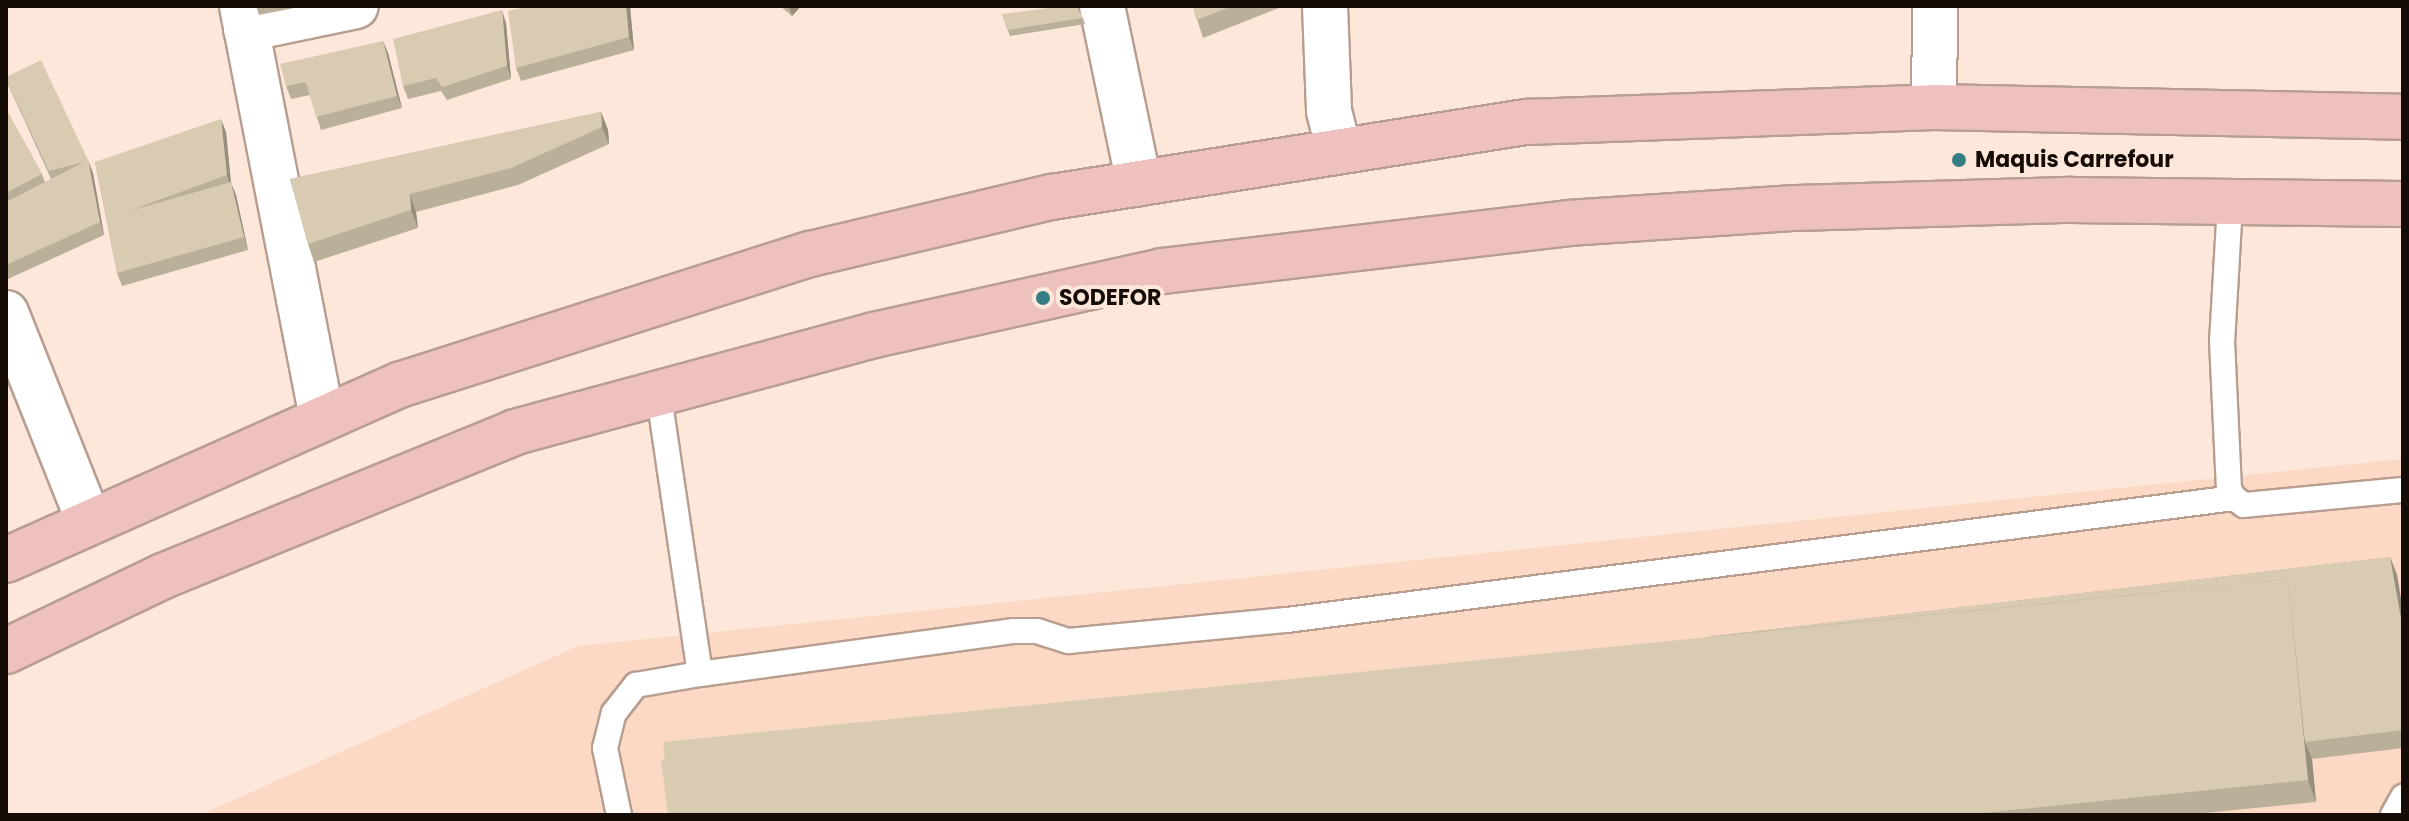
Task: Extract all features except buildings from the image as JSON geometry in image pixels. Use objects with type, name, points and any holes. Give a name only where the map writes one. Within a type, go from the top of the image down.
[{"type":"main road","points":[[6,560],[402,384],[810,254],[1052,197],[1528,122],[1934,107],[2403,117]]},
{"type":"main road","points":[[6,651],[163,576],[420,467],[515,432],[658,390],[1162,271],[1538,226],[1921,203],[2071,200],[2403,204]]},
{"type":"street","points":[[322,417],[244,17],[356,6]]},
{"type":"street","points":[[1102,6],[1139,183]]},
{"type":"street","points":[[1325,6],[1329,111],[1339,151]]},
{"type":"street","points":[[1934,107],[1935,6]]},
{"type":"street","points":[[6,313],[89,522]]},
{"type":"lane","points":[[2230,204],[2222,341],[2229,489],[2234,498],[2244,505],[2403,490]]},
{"type":"lane","points":[[658,390],[700,674]]},
{"type":"lane","points":[[619,815],[605,748],[614,713],[636,685],[1014,631],[1037,631],[1068,641],[1287,620],[2234,498]]},
{"type":"lane","points":[[2393,815],[2403,797]]},
{"type":"shaded area","points":[[2403,459],[2403,815],[200,815],[578,646]]},
{"type":"place","name":"Maquis Carrefour","points":[[1959,160]]},
{"type":"place","name":"SODEFOR","points":[[1043,298]]}]
